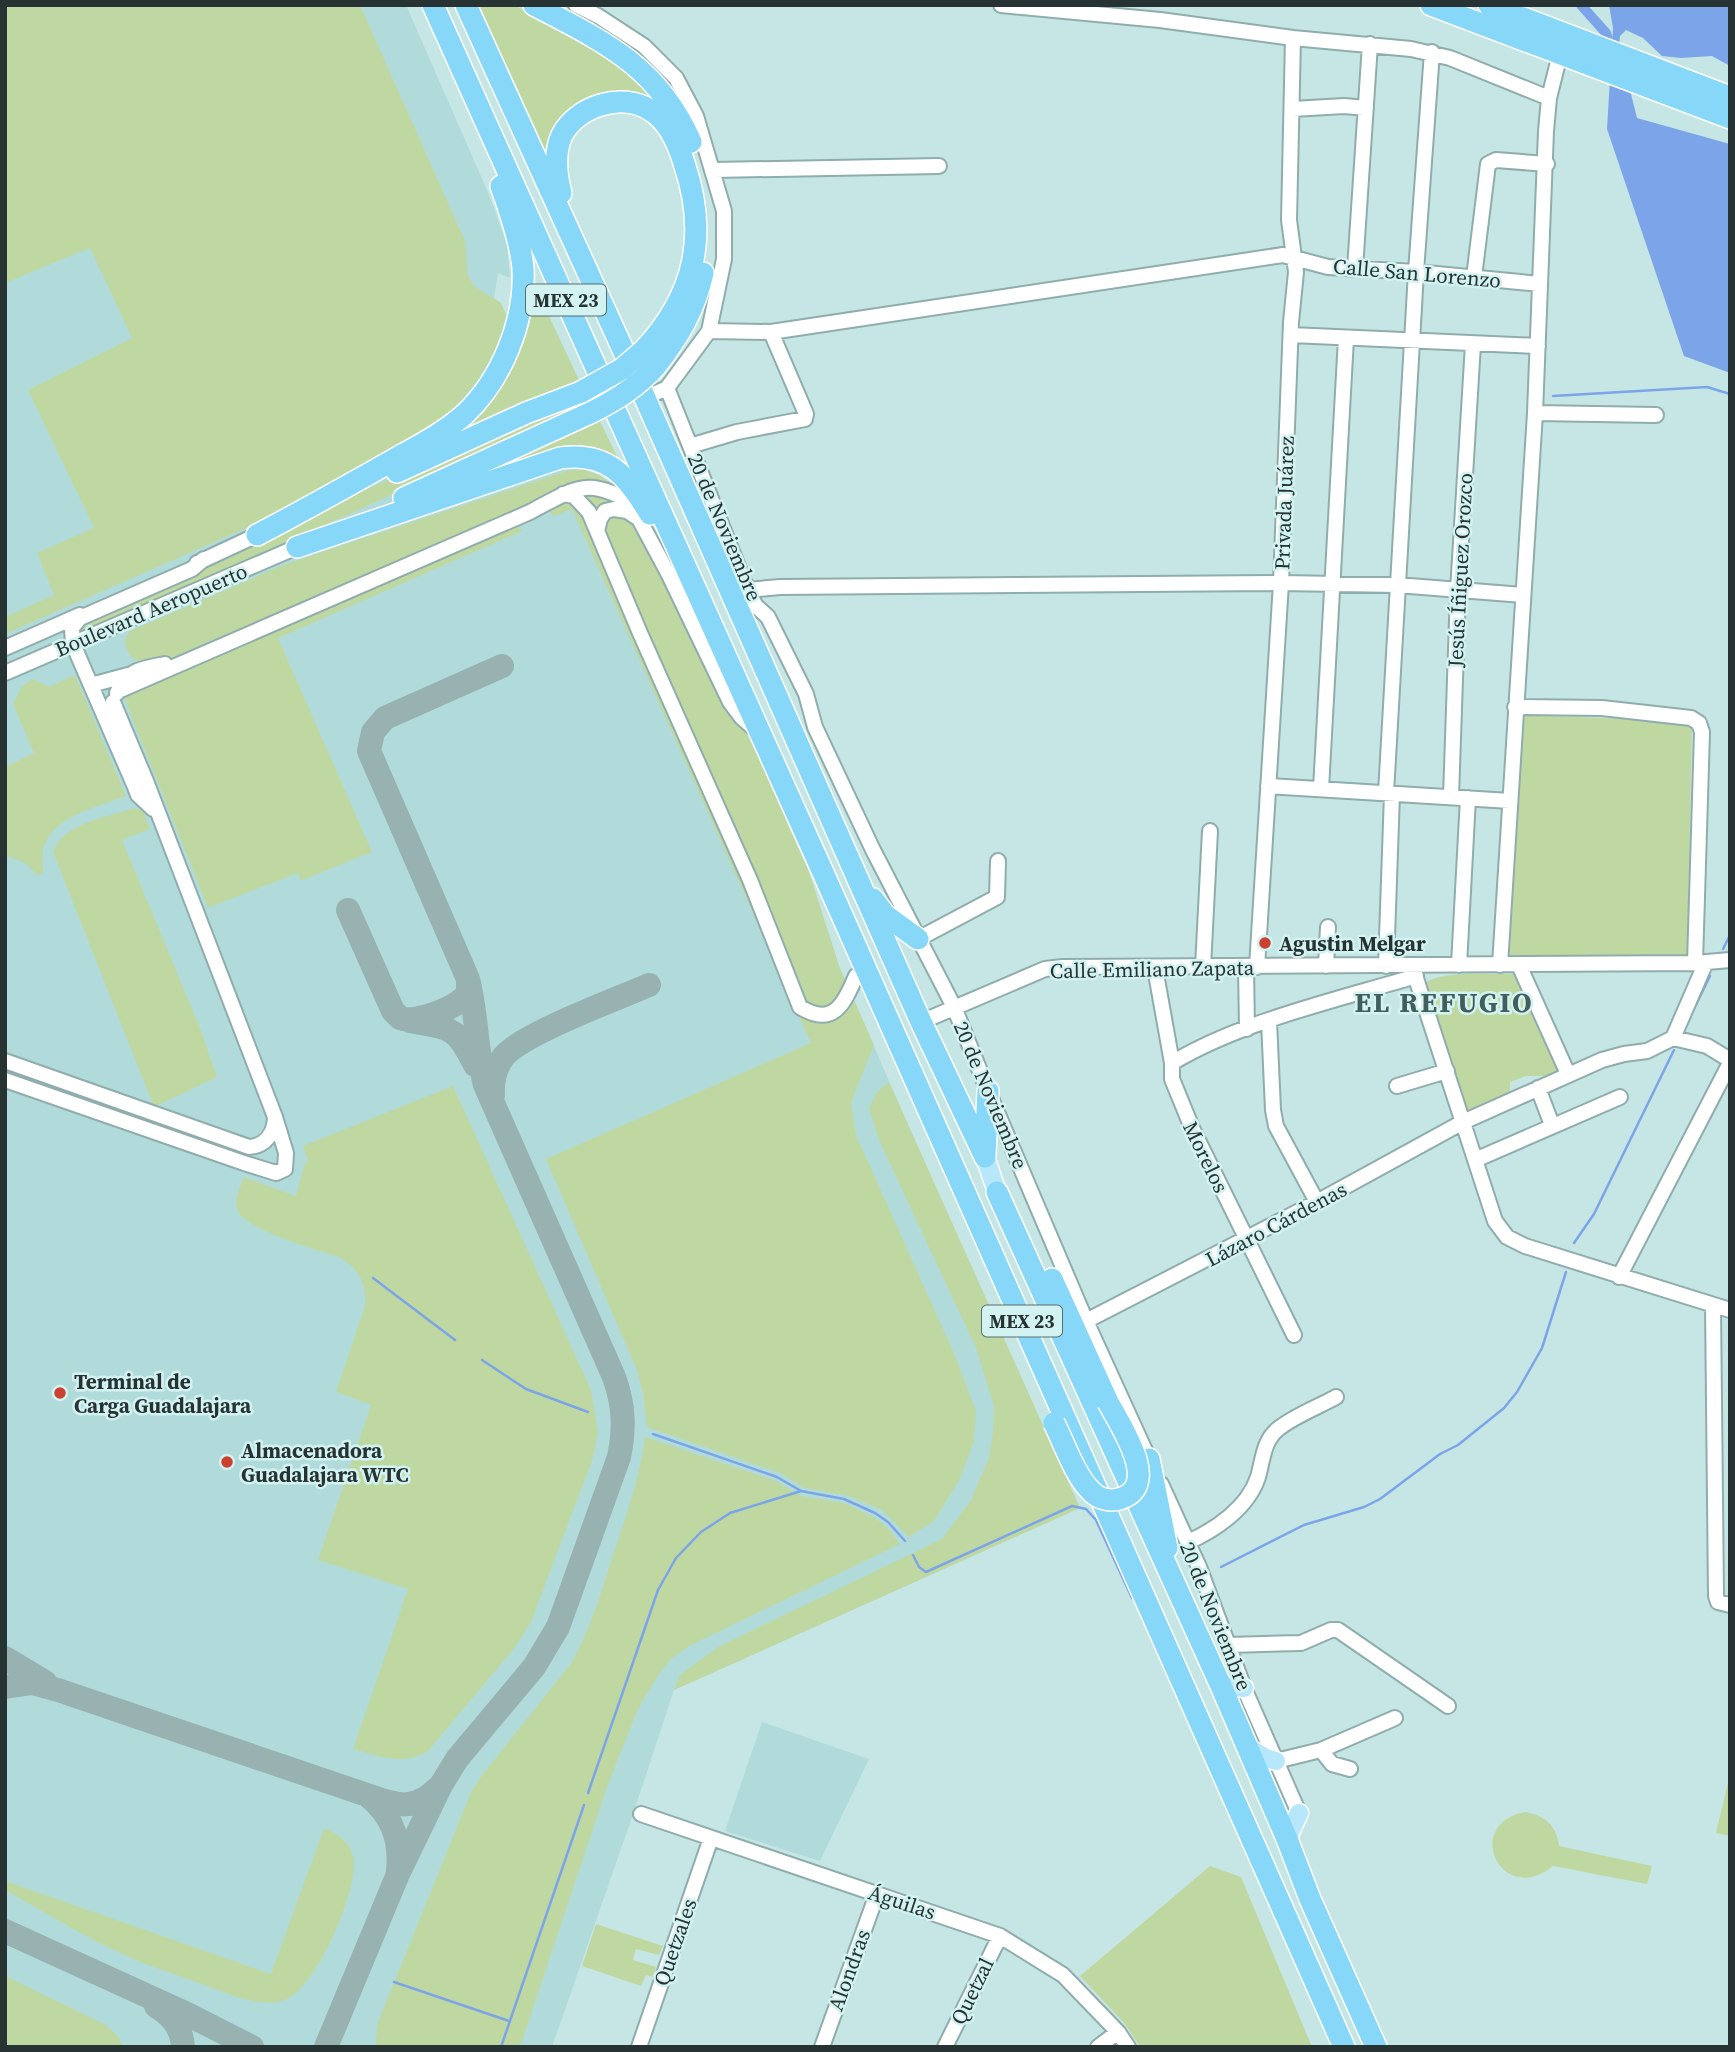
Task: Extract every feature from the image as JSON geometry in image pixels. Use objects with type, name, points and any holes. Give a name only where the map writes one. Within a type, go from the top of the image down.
[{"type":"highway","name":"MEX 23","points":[[433,5],[821,868],[1344,2047]]},
{"type":"highway","name":"MEX 23","points":[[466,5],[577,245],[921,1022],[985,1157]]},
{"type":"highway","points":[[257,535],[526,413],[582,392],[622,369],[650,358],[686,321],[703,275],[708,245],[708,214],[704,183],[696,155],[680,119],[648,76],[629,59],[600,40],[534,5]]},
{"type":"highway","points":[[1432,5],[1730,118]]},
{"type":"highway","points":[[1489,5],[1730,97]]},
{"type":"highway","points":[[257,535],[431,439],[464,414],[483,392],[512,340],[522,295],[523,270],[519,242],[450,41]]},
{"type":"highway","points":[[297,547],[590,413],[615,400],[645,377],[663,328],[683,292],[693,260],[697,230],[694,193],[680,151],[668,127],[651,110],[638,104],[623,102],[594,107],[580,114],[561,137],[556,167],[560,190],[577,245]]},
{"type":"highway","points":[[297,547],[560,458],[591,457],[620,473],[632,486],[698,595]]},
{"type":"highway","points":[[821,868],[856,975],[1054,1423],[1091,1492],[1103,1499],[1122,1499],[1135,1488],[1139,1469],[1136,1458],[1042,1256],[997,1192]]},
{"type":"highway","points":[[856,875],[884,915],[918,939]]},
{"type":"highway","points":[[985,1157],[988,1091]]},
{"type":"highway","name":"MEX 23","points":[[997,1192],[1221,1686],[1310,1899],[1376,2047]]},
{"type":"highway","points":[[1149,1459],[1175,1588]]},
{"type":"main road","name":"MEX 23","points":[[985,1157],[997,1192]]},
{"type":"main road","points":[[1221,1686],[1244,1688]]},
{"type":"main road","points":[[1247,1747],[1276,1761]]},
{"type":"main road","points":[[1287,1839],[1298,1813]]},
{"type":"street","points":[[576,5],[644,46],[676,78],[696,116],[724,211],[725,242],[721,284],[709,331],[667,387],[645,398]]},
{"type":"street","points":[[1001,5],[1432,52],[1549,98]]},
{"type":"street","name":"Privada Juárez","points":[[1247,1029],[1282,583],[1295,257],[1289,220],[1293,38]]},
{"type":"street","points":[[1355,269],[1370,44]]},
{"type":"street","points":[[1386,966],[1397,585],[1432,52]]},
{"type":"street","points":[[1500,965],[1535,413],[1549,98],[1560,54]]},
{"type":"street","points":[[1293,109],[1344,106],[1366,108]]},
{"type":"street","points":[[1474,277],[1488,164],[1496,160],[1547,164]]},
{"type":"street","points":[[714,170],[939,166]]},
{"type":"street","name":"Calle San Lorenzo","points":[[709,331],[771,332],[1270,257],[1295,257],[1328,267],[1540,284]]},
{"type":"street","points":[[690,446],[737,432],[805,419],[806,414],[771,332]]},
{"type":"street","points":[[1291,335],[1538,346]]},
{"type":"street","points":[[1321,789],[1346,338]]},
{"type":"street","name":"Jesús Íñiguez Orozco","points":[[1451,797],[1458,591],[1472,344]]},
{"type":"street","name":"20 de Noviembre","points":[[667,387],[747,590],[756,606],[768,617],[806,694],[815,727],[873,850],[954,1007],[1086,1321],[1188,1542],[1244,1688],[1298,1813]]},
{"type":"street","points":[[1535,413],[1656,415]]},
{"type":"street","points":[[116,697],[187,661],[530,512],[563,494],[592,486],[613,492],[648,511]]},
{"type":"street","points":[[563,494],[574,496],[589,512],[750,880],[800,1007],[813,1016],[829,1015],[843,1004],[856,975]]},
{"type":"street","points":[[597,531],[605,511],[627,511],[639,519],[730,702],[760,735]]},
{"type":"street","name":"Boulevard Aeropuerto","points":[[5,648],[257,535]]},
{"type":"street","name":"Boulevard Aeropuerto","points":[[5,673],[297,547]]},
{"type":"street","points":[[156,813],[138,795],[73,644],[72,628],[76,621],[192,569],[204,559]]},
{"type":"street","points":[[747,590],[780,587],[1282,583],[1397,585],[1524,595]]},
{"type":"street","points":[[91,685],[145,668],[187,661]]},
{"type":"street","points":[[104,717],[128,675]]},
{"type":"street","points":[[5,1080],[276,1173],[285,1169],[287,1159],[275,1117],[156,813],[116,697]]},
{"type":"street","points":[[1515,707],[1602,708],[1691,718],[1699,723],[1702,732],[1701,963],[1673,1038],[1707,1046],[1730,1061],[1619,1276]]},
{"type":"street","points":[[1268,786],[1510,801]]},
{"type":"street","points":[[1459,965],[1468,798]]},
{"type":"street","points":[[1203,967],[1210,831]]},
{"type":"street","points":[[918,939],[998,897],[998,861]]},
{"type":"street","points":[[1326,966],[1328,927]]},
{"type":"street","name":"Calle Emiliano Zapata","points":[[921,1022],[1045,969],[1386,966],[1414,971],[1459,965],[1701,963],[1730,960]]},
{"type":"street","points":[[1519,965],[1568,1074]]},
{"type":"street","name":"Morelos","points":[[1155,968],[1172,1063],[1172,1079],[1183,1109],[1294,1335]]},
{"type":"street","points":[[1172,1063],[1196,1048],[1414,971],[1495,1221],[1507,1237],[1619,1276],[1730,1310]]},
{"type":"street","points":[[1269,1021],[1276,1126],[1317,1202]]},
{"type":"street","name":"Lázaro Cárdenas","points":[[1086,1321],[1247,1240],[1463,1122],[1602,1060],[1647,1051],[1673,1038]]},
{"type":"street","points":[[5,1062],[249,1147],[266,1141],[275,1126],[275,1117]]},
{"type":"street","points":[[1397,1086],[1447,1071]]},
{"type":"street","points":[[1538,1088],[1552,1125]]},
{"type":"street","points":[[1475,1160],[1620,1097]]},
{"type":"street","points":[[1713,1305],[1716,1596],[1718,1602],[1730,1605]]},
{"type":"street","points":[[1188,1542],[1210,1532],[1239,1508],[1257,1479],[1263,1450],[1277,1429],[1336,1397]]},
{"type":"street","points":[[1228,1645],[1301,1643],[1331,1630],[1338,1630],[1448,1706]]},
{"type":"street","points":[[1276,1761],[1321,1751],[1395,1718]]},
{"type":"street","points":[[1321,1751],[1332,1764],[1350,1769]]},
{"type":"street","name":"Águilas","points":[[641,1814],[1000,1936],[1062,1975],[1118,2032],[1128,2047]]},
{"type":"street","name":"Quetzales","points":[[639,2047],[711,1838]]},
{"type":"street","name":"Alondras","points":[[822,2047],[877,1894]]},
{"type":"street","name":"Quetzal","points":[[945,2047],[1000,1936]]},
{"type":"street","points":[[1098,2047],[1118,2032]]},
{"type":"shaded area","points":[[5,5],[406,5],[490,197],[507,245],[510,278],[498,273],[494,298],[501,303],[506,315],[526,322],[580,382],[622,467],[594,453],[585,470],[612,484],[689,601],[809,872],[839,966],[1080,1508],[674,1690],[552,2047],[5,2047]]},
{"type":"shaded area","points":[[762,1722],[869,1759],[820,1861],[725,1831]]},
{"type":"green space","points":[[5,5],[360,5],[465,241],[468,276],[474,286],[501,303],[506,315],[497,348],[477,381],[453,410],[418,435],[267,519],[5,634],[5,617],[54,595],[37,553],[94,528],[28,390],[132,338],[90,248],[5,283]]},
{"type":"green space","points":[[475,5],[514,5],[619,61],[665,108],[588,105],[547,165]]},
{"type":"green space","points":[[530,276],[580,382],[406,459],[468,419]]},
{"type":"green space","points":[[578,396],[583,408],[78,637],[78,626],[207,560]]},
{"type":"green space","points":[[597,415],[622,467],[606,457],[376,514]]},
{"type":"green space","points":[[570,470],[585,470],[612,484],[654,535],[689,601],[809,872],[839,966],[874,1045],[851,1102],[856,1135],[956,1358],[976,1411],[974,1441],[960,1479],[934,1521],[909,1537],[882,1510],[846,1495],[804,1488],[780,1473],[647,1427],[643,1393],[636,1368],[546,1159],[811,1043],[572,509],[554,516],[543,507],[527,507],[164,661],[136,660],[125,644],[130,631],[283,565]]},
{"type":"green space","points":[[517,525],[522,531],[278,638],[372,852],[301,881],[298,873],[208,908],[119,685]]},
{"type":"green space","points":[[75,675],[126,796],[88,809],[64,821],[47,839],[43,851],[43,873],[37,875],[25,863],[5,855],[5,767],[34,753],[13,704],[22,686],[33,679],[49,687]]},
{"type":"green space","points":[[1520,715],[1692,721],[1687,959],[1504,959]]},
{"type":"green space","points":[[134,808],[143,811],[150,829],[122,840],[200,1028],[217,1077],[154,1107],[53,852],[66,834],[87,822]]},
{"type":"green space","points":[[1515,974],[1560,1071],[1553,1076],[1526,1076],[1510,1082],[1510,1095],[1467,1117],[1422,984],[1442,976]]},
{"type":"green space","points":[[889,1082],[1080,1508],[674,1690],[680,1675],[718,1647],[942,1539],[971,1500],[989,1457],[994,1406],[976,1348],[879,1140],[869,1108],[877,1092]]},
{"type":"green space","points":[[453,1086],[591,1390],[598,1431],[593,1458],[531,1622],[513,1650],[428,1751],[410,1758],[391,1759],[353,1749],[408,1589],[318,1560],[371,1405],[336,1392],[365,1306],[365,1290],[357,1272],[339,1257],[266,1232],[242,1217],[236,1201],[244,1177],[296,1196],[304,1165],[308,1162],[303,1146]]},
{"type":"green space","points":[[645,1437],[776,1481],[801,1496],[844,1503],[874,1517],[888,1528],[900,1544],[689,1646],[672,1658],[658,1675],[638,1709],[607,1787],[520,2047],[375,2047],[378,2022],[472,1790],[572,1662],[585,1634],[629,1506]]},
{"type":"green space","points":[[1730,1774],[1730,1836],[1716,1833]]},
{"type":"green space","points":[[1525,1812],[1544,1819],[1553,1827],[1559,1846],[1652,1866],[1647,1884],[1553,1866],[1534,1876],[1518,1877],[1505,1871],[1496,1859],[1492,1845],[1495,1831],[1506,1819]]},
{"type":"green space","points":[[324,1828],[344,1840],[351,1850],[354,1862],[348,1897],[319,1964],[306,1983],[292,1996],[279,2002],[240,1998],[136,1960],[80,1933],[5,1890],[5,1881],[271,1974]]},
{"type":"green space","points":[[1210,1866],[1241,1877],[1312,2047],[1140,2047],[1125,2024],[1080,1976]]},
{"type":"green space","points":[[596,1924],[663,1946],[659,1955],[636,1949],[633,1960],[656,1967],[653,1977],[646,1975],[641,1986],[582,1966]]},
{"type":"green space","points":[[5,1976],[104,2024],[117,2035],[123,2047],[5,2047]]},
{"type":"water","points":[[1609,5],[1730,5],[1730,66],[1712,56],[1662,56],[1643,38],[1626,30],[1620,36],[1619,46],[1637,118],[1730,144],[1730,373],[1684,356],[1607,129],[1613,28]]},
{"type":"waterway","points":[[1581,5],[1606,33],[1611,50]]},
{"type":"waterway","points":[[1553,396],[1707,387],[1730,394]]},
{"type":"waterway","points":[[1723,949],[1730,935]]},
{"type":"waterway","points":[[1687,1023],[1710,976]]},
{"type":"waterway","points":[[1574,1243],[1594,1214],[1674,1050]]},
{"type":"waterway","points":[[1221,1567],[1304,1525],[1364,1507],[1380,1499],[1440,1454],[1458,1445],[1504,1408],[1517,1392],[1542,1348],[1566,1272]]},
{"type":"waterway","points":[[373,1278],[455,1340]]},
{"type":"waterway","points":[[482,1360],[526,1389],[588,1412]]},
{"type":"waterway","points":[[653,1434],[777,1477],[801,1491],[844,1499],[875,1513],[888,1522],[905,1541]]},
{"type":"waterway","points":[[588,1793],[658,1590],[676,1558],[701,1532],[730,1513],[801,1491]]},
{"type":"waterway","points":[[913,1555],[919,1567],[926,1572],[1072,1506],[1086,1509],[1096,1520],[1132,1598]]},
{"type":"waterway","points":[[501,2047],[584,1805]]},
{"type":"waterway","points":[[394,1982],[509,2021]]},
{"type":"taxiway","points":[[326,2047],[398,1874],[441,1785],[457,1759],[534,1667],[558,1627],[621,1446],[622,1407],[614,1377],[485,1085],[468,979],[369,751],[373,732],[385,718],[502,666]]},
{"type":"taxiway","points":[[348,910],[393,1011],[400,1018],[416,1019],[456,1004],[468,993],[468,979]]},
{"type":"taxiway","points":[[493,1096],[498,1065],[515,1047],[550,1027],[649,985]]},
{"type":"taxiway","points":[[410,1021],[451,1031],[463,1043],[475,1065]]},
{"type":"taxiway","points":[[5,1658],[45,1682]]},
{"type":"taxiway","points":[[5,1687],[32,1683],[58,1690],[367,1795]]},
{"type":"taxiway","points":[[398,1870],[398,1848],[393,1828],[383,1811],[367,1795],[406,1804],[422,1800],[440,1786]]},
{"type":"taxiway","points":[[5,1931],[187,2014],[252,2047]]},
{"type":"taxiway","points":[[156,2006],[175,2023],[181,2034],[183,2047]]},
{"type":"place","name":"Agustin Melgar","points":[[1265,943]]},
{"type":"place","name":"Terminal de Carga Guadalajara","points":[[60,1393]]},
{"type":"place","name":"Almacenadora Guadalajara WTC","points":[[227,1462]]},
{"type":"district","name":"EL REFUGIO","points":[[1444,1002]]}]
